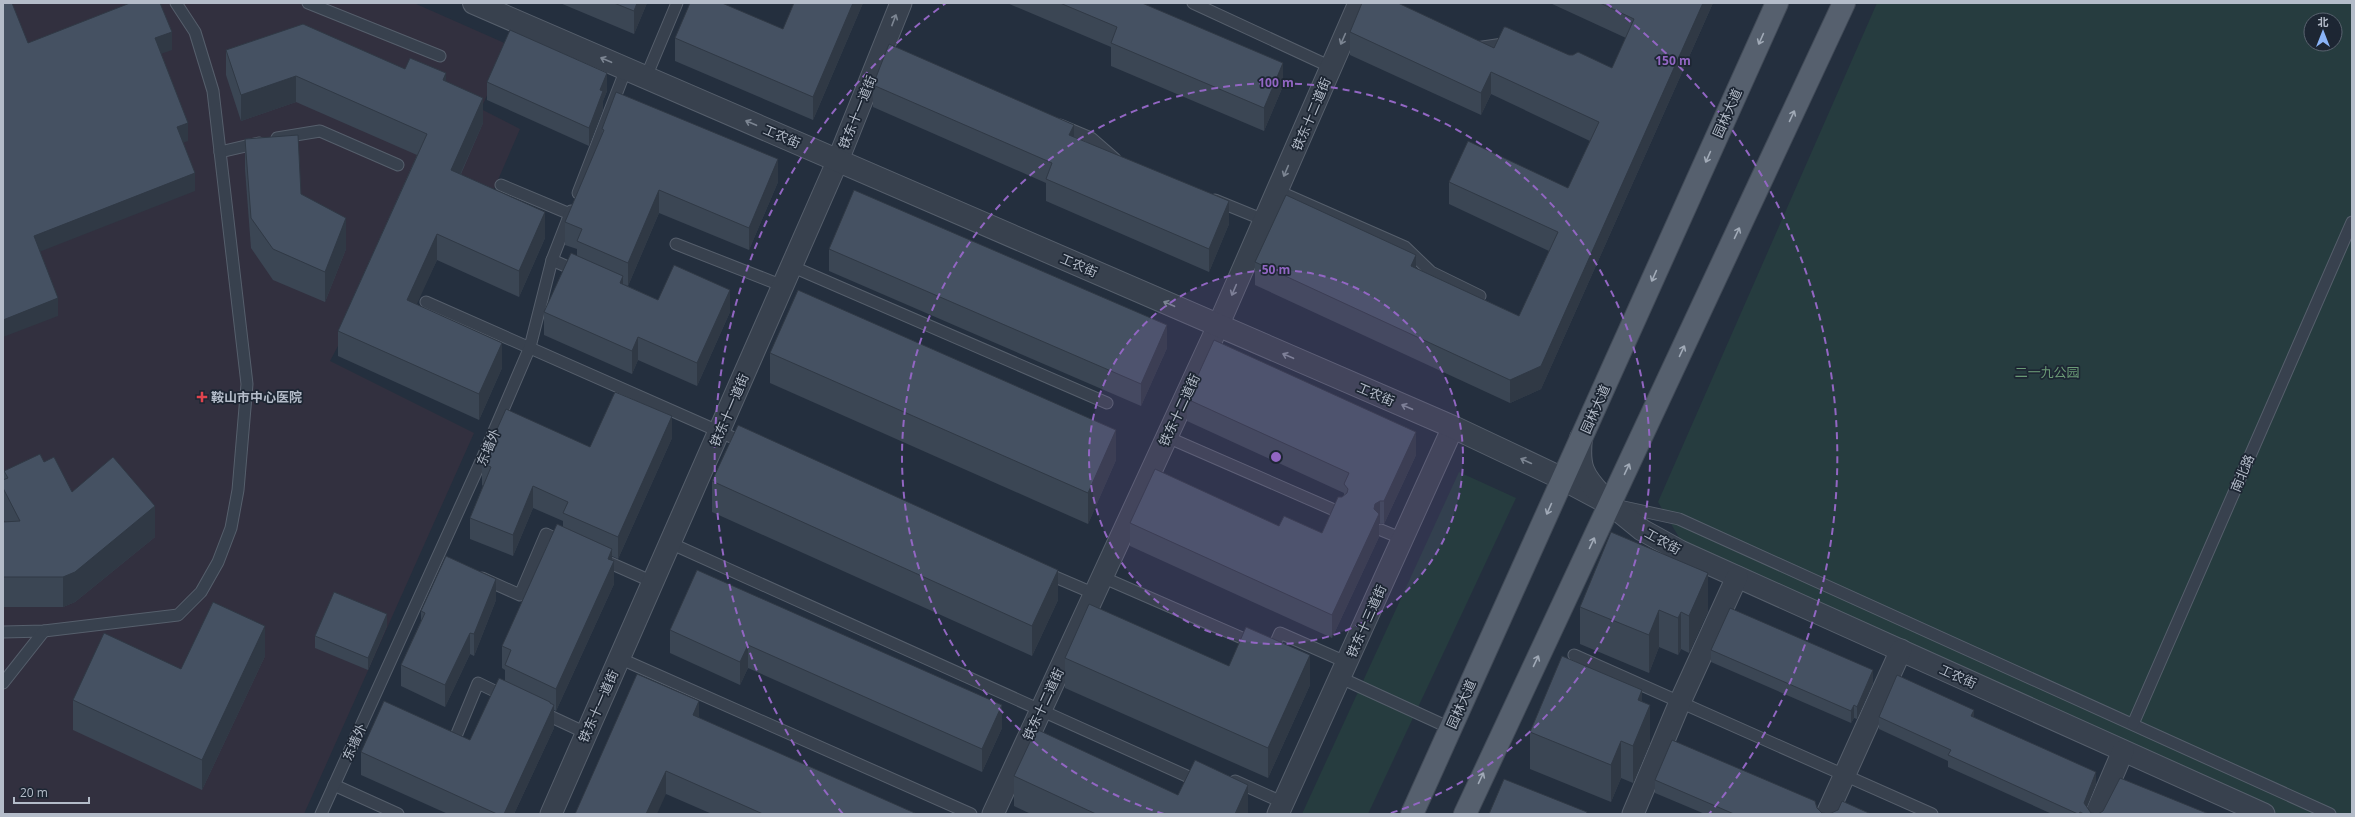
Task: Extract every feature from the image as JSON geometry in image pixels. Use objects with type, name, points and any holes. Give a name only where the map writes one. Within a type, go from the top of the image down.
[{"type":"main road","name":"园林大道","points":[[1412,814],[1777,3]]},
{"type":"main road","points":[[1465,814],[1844,3]]},
{"type":"street","name":"工农街","points":[[474,3],[1453,427],[1563,479],[1610,504],[1642,530],[1680,551],[2264,814]]},
{"type":"street","name":"铁东十一道街","points":[[551,814],[670,543],[781,296],[791,266],[888,48],[901,3]]},
{"type":"street","name":"铁东十二道街","points":[[993,814],[1218,326],[1359,3]]},
{"type":"street","name":"铁东十三道街","points":[[1281,808],[1453,427]]},
{"type":"street","points":[[1581,438],[1579,456],[1582,471],[1610,504]]},
{"type":"street","points":[[1633,814],[1680,702],[1738,577]]},
{"type":"street","points":[[1826,814],[1901,650]]},
{"type":"street","points":[[2096,814],[2123,750]]},
{"type":"lane","points":[[3,632],[44,631],[178,615],[201,592],[218,562],[231,528],[238,490],[247,384],[213,91],[194,32],[176,3]]},
{"type":"lane","points":[[308,3],[440,56]]},
{"type":"lane","points":[[646,77],[677,3]]},
{"type":"lane","points":[[1193,3],[1331,67]]},
{"type":"lane","points":[[1462,46],[1470,49],[1507,42],[1521,48]]},
{"type":"lane","name":"东墙外","points":[[321,814],[374,706],[441,559],[530,347],[552,260],[626,69]]},
{"type":"lane","points":[[1049,120],[1091,138],[1116,160],[1123,162]]},
{"type":"lane","points":[[220,152],[295,134],[320,131],[398,164]]},
{"type":"lane","points":[[501,185],[570,214]]},
{"type":"lane","points":[[1277,191],[1405,247],[1431,272],[1480,296]]},
{"type":"lane","points":[[1208,197],[1264,220]]},
{"type":"lane","name":"南北路","points":[[2133,724],[2352,222]]},
{"type":"lane","points":[[676,244],[781,296]]},
{"type":"lane","points":[[552,260],[593,278]]},
{"type":"lane","points":[[791,266],[1107,403]]},
{"type":"lane","points":[[426,302],[757,448]]},
{"type":"lane","points":[[1167,437],[1341,513]]},
{"type":"lane","points":[[1610,504],[1679,519],[1905,623],[2133,724],[2330,814]]},
{"type":"lane","points":[[1382,530],[1403,539]]},
{"type":"lane","points":[[472,573],[520,595],[546,534],[575,547]]},
{"type":"lane","points":[[670,543],[1210,787]]},
{"type":"lane","points":[[589,553],[653,582]]},
{"type":"lane","points":[[1036,568],[1098,585],[1272,651],[1280,633],[1344,671],[1450,728]]},
{"type":"lane","points":[[3,683],[44,631]]},
{"type":"lane","points":[[1574,655],[1932,814]]},
{"type":"lane","points":[[619,658],[971,814]]},
{"type":"lane","points":[[440,735],[454,741],[478,683],[514,700]]},
{"type":"lane","points":[[528,707],[586,733]]},
{"type":"lane","points":[[1224,776],[1281,808]]},
{"type":"lane","points":[[334,785],[398,814]]},
{"type":"shaded area","name":"鞍山市中心医院","points":[[3,3],[414,3],[509,45],[481,109],[520,129],[488,203],[346,331],[330,361],[474,433],[304,814],[3,814]]},
{"type":"green space","name":"二一九公园","points":[[1877,3],[2352,3],[2352,814],[2277,814],[1680,539],[1658,502]]},
{"type":"green space","points":[[1459,472],[1516,498],[1368,814],[1302,814]]},
{"type":"building","points":[[3,3],[12,3],[28,43],[130,3],[160,3],[172,32],[155,38],[188,123],[177,127],[195,173],[34,236],[58,298],[3,320]]},
{"type":"building","points":[[614,3],[637,3],[634,11]]},
{"type":"building","points":[[690,3],[722,3],[783,29],[794,3],[853,3],[813,97],[675,38]]},
{"type":"building","points":[[1060,3],[1142,3],[1283,63],[1264,108],[1111,43],[1117,27]]},
{"type":"building","points":[[1362,3],[1398,3],[1494,48],[1504,27],[1506,27],[1569,55],[1573,55],[1578,52],[1612,68],[1634,19],[1600,3],[1703,3],[1541,366],[1510,380],[1255,262],[1286,195],[1416,255],[1411,266],[1519,316],[1558,232],[1449,182],[1468,141],[1568,188],[1599,122],[1491,72],[1481,93],[1350,32]]},
{"type":"building","points":[[303,24],[405,69],[410,58],[446,73],[443,80],[483,98],[451,170],[545,212],[519,271],[437,234],[407,300],[502,343],[479,394],[338,331],[427,134],[296,76],[241,95],[226,50]]},
{"type":"building","points":[[510,30],[607,73],[600,90],[603,91],[589,128],[487,82]]},
{"type":"building","points":[[889,44],[1074,125],[1069,135],[1229,201],[1209,249],[1046,179],[1052,163],[873,85]]},
{"type":"building","points":[[616,92],[778,159],[749,228],[659,190],[628,263],[577,241],[582,229],[565,222],[604,130],[602,129]]},
{"type":"building","points":[[298,135],[301,194],[346,218],[325,272],[273,249],[251,218],[245,139]]},
{"type":"building","points":[[854,190],[1167,325],[1141,384],[829,249]]},
{"type":"building","points":[[571,253],[623,276],[620,283],[658,300],[674,265],[730,290],[697,363],[638,337],[632,351],[544,312]]},
{"type":"building","points":[[798,290],[1116,430],[1088,493],[770,353]]},
{"type":"building","points":[[1214,340],[1416,432],[1384,501],[1380,501],[1375,504],[1374,509],[1379,514],[1332,615],[1130,523],[1155,469],[1279,526],[1284,516],[1322,533],[1338,497],[1342,497],[1347,493],[1348,489],[1344,484],[1349,473],[1187,399]]},
{"type":"building","points":[[615,392],[672,416],[618,537],[563,513],[568,502],[533,486],[513,535],[470,518],[491,467],[482,463],[506,409],[590,447]]},
{"type":"building","points":[[738,425],[1058,570],[1032,626],[712,481]]},
{"type":"building","points":[[40,454],[44,462],[54,457],[72,492],[113,457],[155,506],[75,572],[63,577],[3,577],[3,522],[20,521],[3,488],[3,480],[8,478],[4,471]]},
{"type":"building","points":[[557,524],[612,549],[608,559],[614,561],[556,689],[505,665],[511,650],[502,646]]},
{"type":"building","points":[[1611,532],[1708,573],[1689,616],[1681,612],[1678,618],[1659,610],[1649,635],[1580,607]]},
{"type":"building","points":[[446,556],[496,579],[474,634],[470,633],[445,685],[401,665],[425,613],[421,611]]},
{"type":"building","points":[[697,570],[1002,705],[982,749],[748,645],[740,662],[670,630]]},
{"type":"building","points":[[334,592],[387,614],[368,658],[315,636]]},
{"type":"building","points":[[213,602],[265,626],[202,760],[73,700],[104,633],[181,669]]},
{"type":"building","points":[[1089,604],[1229,666],[1246,627],[1310,655],[1268,748],[1065,658]]},
{"type":"building","points":[[1730,608],[1873,670],[1857,707],[1854,705],[1851,711],[1711,650]]},
{"type":"building","points":[[1562,656],[1642,690],[1638,700],[1650,705],[1633,746],[1621,741],[1611,765],[1530,732]]},
{"type":"building","points":[[637,674],[699,701],[693,715],[917,814],[763,814],[666,771],[646,814],[575,814]]},
{"type":"building","points":[[1897,675],[1974,710],[1971,716],[2096,772],[2084,803],[2091,813],[2098,814],[2084,814],[2080,812],[2078,814],[1948,755],[1951,750],[1879,717]]},
{"type":"building","points":[[499,678],[554,705],[504,814],[497,814],[361,752],[384,701],[470,740]]},
{"type":"building","points":[[1036,729],[1178,795],[1195,760],[1248,785],[1235,814],[1096,814],[1014,776]]},
{"type":"building","points":[[1672,740],[1815,801],[1817,808],[1822,813],[1829,814],[1734,814],[1655,780]]},
{"type":"building","points":[[2120,778],[2209,814],[2098,814],[2103,811]]},
{"type":"building","points":[[1504,779],[1587,812],[1586,814],[1489,814]]},
{"type":"building","points":[[1842,801],[1871,814],[1829,814],[1838,810]]},
{"type":"place","name":"鞍山市中心医院","points":[[202,397]]}]
